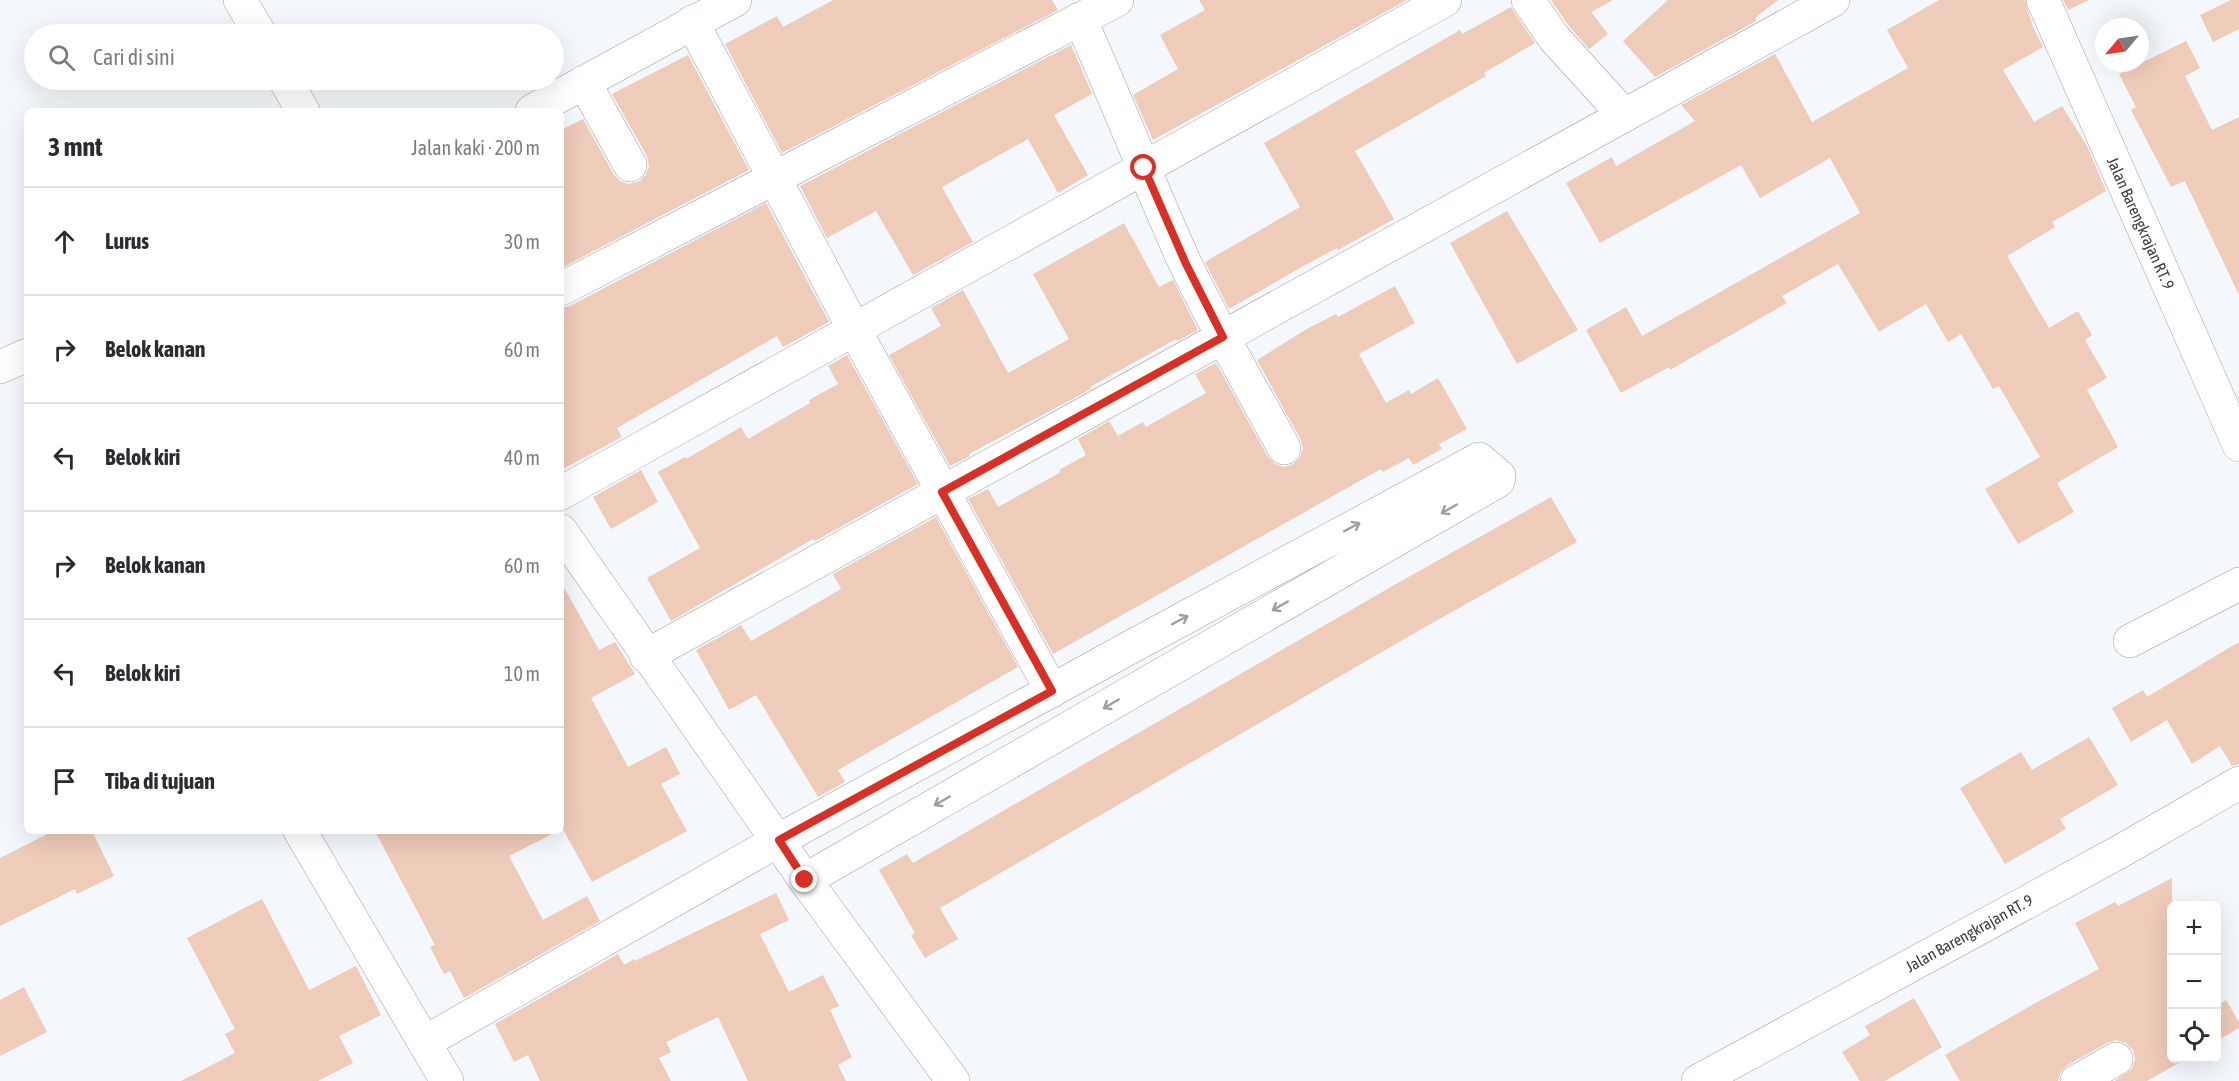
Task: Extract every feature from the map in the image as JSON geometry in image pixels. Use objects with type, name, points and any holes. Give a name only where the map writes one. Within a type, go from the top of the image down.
[{"type":"street","points":[[240,0],[254,24]]},
{"type":"street","points":[[537,108],[735,0]]},
{"type":"street","points":[[564,287],[1117,0]]},
{"type":"street","points":[[564,490],[1445,0]]},
{"type":"street","points":[[1528,0],[1554,38],[1624,115]]},
{"type":"street","points":[[646,656],[1833,0]]},
{"type":"street","name":"Jalan Barengkrajan RT. 9","points":[[2043,0],[2239,445]]},
{"type":"street","points":[[1080,19],[1186,264],[1284,448]]},
{"type":"street","points":[[692,22],[854,329],[1052,691]]},
{"type":"street","points":[[584,82],[630,165]]},
{"type":"street","points":[[291,90],[301,108]]},
{"type":"street","points":[[0,367],[24,356]]},
{"type":"street","points":[[425,1042],[779,840],[1479,459],[1499,476],[1498,481],[805,880]]},
{"type":"street","points":[[564,535],[646,656],[779,840],[805,880],[953,1081]]},
{"type":"street","points":[[2130,641],[2239,584]]},
{"type":"street","points":[[1140,642],[1160,676]]},
{"type":"street","name":"Jalan Barengkrajan RT. 9","points":[[1698,1081],[2121,851],[2239,783]]},
{"type":"street","points":[[302,834],[447,1081]]},
{"type":"street","points":[[2077,1081],[2116,1059]]},
{"type":"building","points":[[833,0],[1052,0],[1058,10],[782,153],[725,44],[777,16],[783,27]]},
{"type":"building","points":[[1199,0],[1407,0],[1153,140],[1133,95],[1178,69],[1160,35],[1205,10]]},
{"type":"building","points":[[1551,0],[1613,0],[1591,12],[1608,34],[1589,49]]},
{"type":"building","points":[[1668,0],[1778,0],[1755,18],[1756,21],[1655,77],[1623,41]]},
{"type":"building","points":[[1939,0],[2025,0],[2033,27],[2043,47],[2003,70],[2034,122],[2062,106],[2087,146],[2106,191],[2052,222],[2055,227],[2007,256],[2049,328],[2078,311],[2092,335],[2085,340],[2107,378],[2087,390],[2118,447],[2057,483],[2074,512],[2018,544],[1985,489],[2040,457],[1999,386],[1993,389],[1961,334],[1948,342],[1926,304],[1879,332],[1838,264],[1782,296],[1787,303],[1670,370],[1669,367],[1621,393],[1586,330],[1626,307],[1642,336],[1860,213],[1830,158],[1760,198],[1741,165],[1600,243],[1566,183],[1612,157],[1616,166],[1695,121],[1681,105],[1775,54],[1812,122],[1908,68],[1887,30]]},
{"type":"building","points":[[2063,0],[2089,0],[2068,10]]},
{"type":"building","points":[[2231,0],[2239,0],[2239,29],[2213,42],[2200,15]]},
{"type":"building","points":[[1511,7],[1535,43],[1484,73],[1486,76],[1355,151],[1394,219],[1338,250],[1337,248],[1307,264],[1229,309],[1205,262],[1300,207],[1264,143],[1460,30],[1462,34]]},
{"type":"building","points":[[2186,41],[2200,68],[2185,76],[2212,130],[2239,117],[2239,295],[2185,181],[2171,187],[2131,110],[2136,107],[2119,74],[2149,72],[2149,59]]},
{"type":"building","points":[[1071,45],[1092,94],[1054,115],[1088,175],[1058,193],[1028,139],[942,187],[973,242],[913,275],[876,211],[827,238],[800,186]]},
{"type":"building","points":[[688,55],[749,170],[564,266],[564,128],[583,119],[614,175],[620,181],[629,184],[640,181],[649,166],[647,156],[612,94]]},
{"type":"building","points":[[766,203],[829,322],[783,347],[777,336],[617,428],[622,437],[564,468],[564,307]]},
{"type":"building","points":[[1507,211],[1578,330],[1517,364],[1450,243]]},
{"type":"building","points":[[1124,223],[1159,287],[1173,280],[1198,330],[1177,341],[1176,339],[1090,387],[1091,389],[950,466],[889,355],[941,326],[931,308],[963,290],[1008,373],[1069,339],[1033,274]]},
{"type":"building","points":[[1395,286],[1415,323],[1359,354],[1386,403],[1409,390],[1411,394],[1438,378],[1467,429],[1439,444],[1442,449],[1413,465],[1409,458],[1383,472],[1381,469],[1053,654],[968,499],[988,489],[998,507],[1061,472],[1059,470],[1086,455],[1078,439],[1109,421],[1118,436],[1143,422],[1146,427],[1206,393],[1195,374],[1216,363],[1268,457],[1275,464],[1284,467],[1292,465],[1300,457],[1303,449],[1301,440],[1257,360],[1305,330],[1336,314],[1338,317]]},
{"type":"building","points":[[847,355],[918,484],[815,541],[813,539],[671,621],[647,578],[700,548],[658,472],[685,457],[686,459],[741,427],[748,439],[810,403],[809,400],[838,384],[828,366]]},
{"type":"building","points":[[641,470],[658,502],[611,529],[593,497]]},
{"type":"building","points":[[1551,497],[1577,542],[1425,627],[940,908],[958,939],[925,958],[911,935],[915,933],[879,870],[907,854],[913,863]]},
{"type":"building","points":[[936,517],[1018,667],[838,770],[845,782],[818,797],[756,695],[729,710],[696,650],[741,625],[751,641],[841,589],[833,574]]},
{"type":"building","points":[[564,587],[599,650],[615,642],[635,674],[591,698],[628,767],[666,747],[680,774],[661,784],[687,831],[592,882],[564,831]]},
{"type":"building","points":[[2239,642],[2239,764],[2232,766],[2220,746],[2192,764],[2167,720],[2131,742],[2112,708],[2143,690],[2147,697]]},
{"type":"building","points":[[2089,737],[2118,785],[2060,819],[2066,829],[2005,864],[1960,788],[2021,752],[2032,770]]},
{"type":"building","points":[[47,834],[93,834],[114,876],[77,894],[75,889],[0,926],[0,858]]},
{"type":"building","points":[[377,834],[552,834],[509,856],[543,920],[587,896],[600,921],[464,998],[450,971],[444,974],[430,947],[435,945]]},
{"type":"building","points":[[2172,878],[2172,901],[2167,901],[2167,1063],[2179,1063],[2147,1081],[2115,1081],[2132,1069],[2135,1059],[2133,1050],[2126,1043],[2116,1040],[2068,1065],[2061,1072],[2058,1081],[1960,1081],[1945,1055],[2099,969],[2075,923],[2115,902],[2118,906]]},
{"type":"building","points":[[776,893],[789,920],[760,934],[789,992],[823,975],[839,1006],[830,1010],[852,1057],[838,1065],[846,1081],[748,1081],[718,1017],[666,1042],[671,1052],[659,1058],[671,1081],[540,1081],[528,1055],[514,1062],[495,1024],[618,954],[624,965],[634,959],[635,961]]},
{"type":"building","points":[[262,899],[309,990],[356,966],[381,1015],[339,1036],[353,1063],[318,1081],[181,1081],[235,1053],[225,1034],[235,1029],[187,938]]},
{"type":"building","points":[[24,987],[47,1032],[0,1056],[0,1000]]},
{"type":"building","points":[[1914,998],[1942,1047],[1885,1081],[1860,1081],[1842,1052],[1870,1035],[1865,1026]]},
{"type":"building","points":[[2226,1000],[2239,1022],[2239,1028],[2221,1039],[2221,1009],[2221,1003]]},
{"type":"route","points":[[805,880],[779,840],[1052,691],[942,492],[1223,337],[1186,264],[1144,168]]}]
